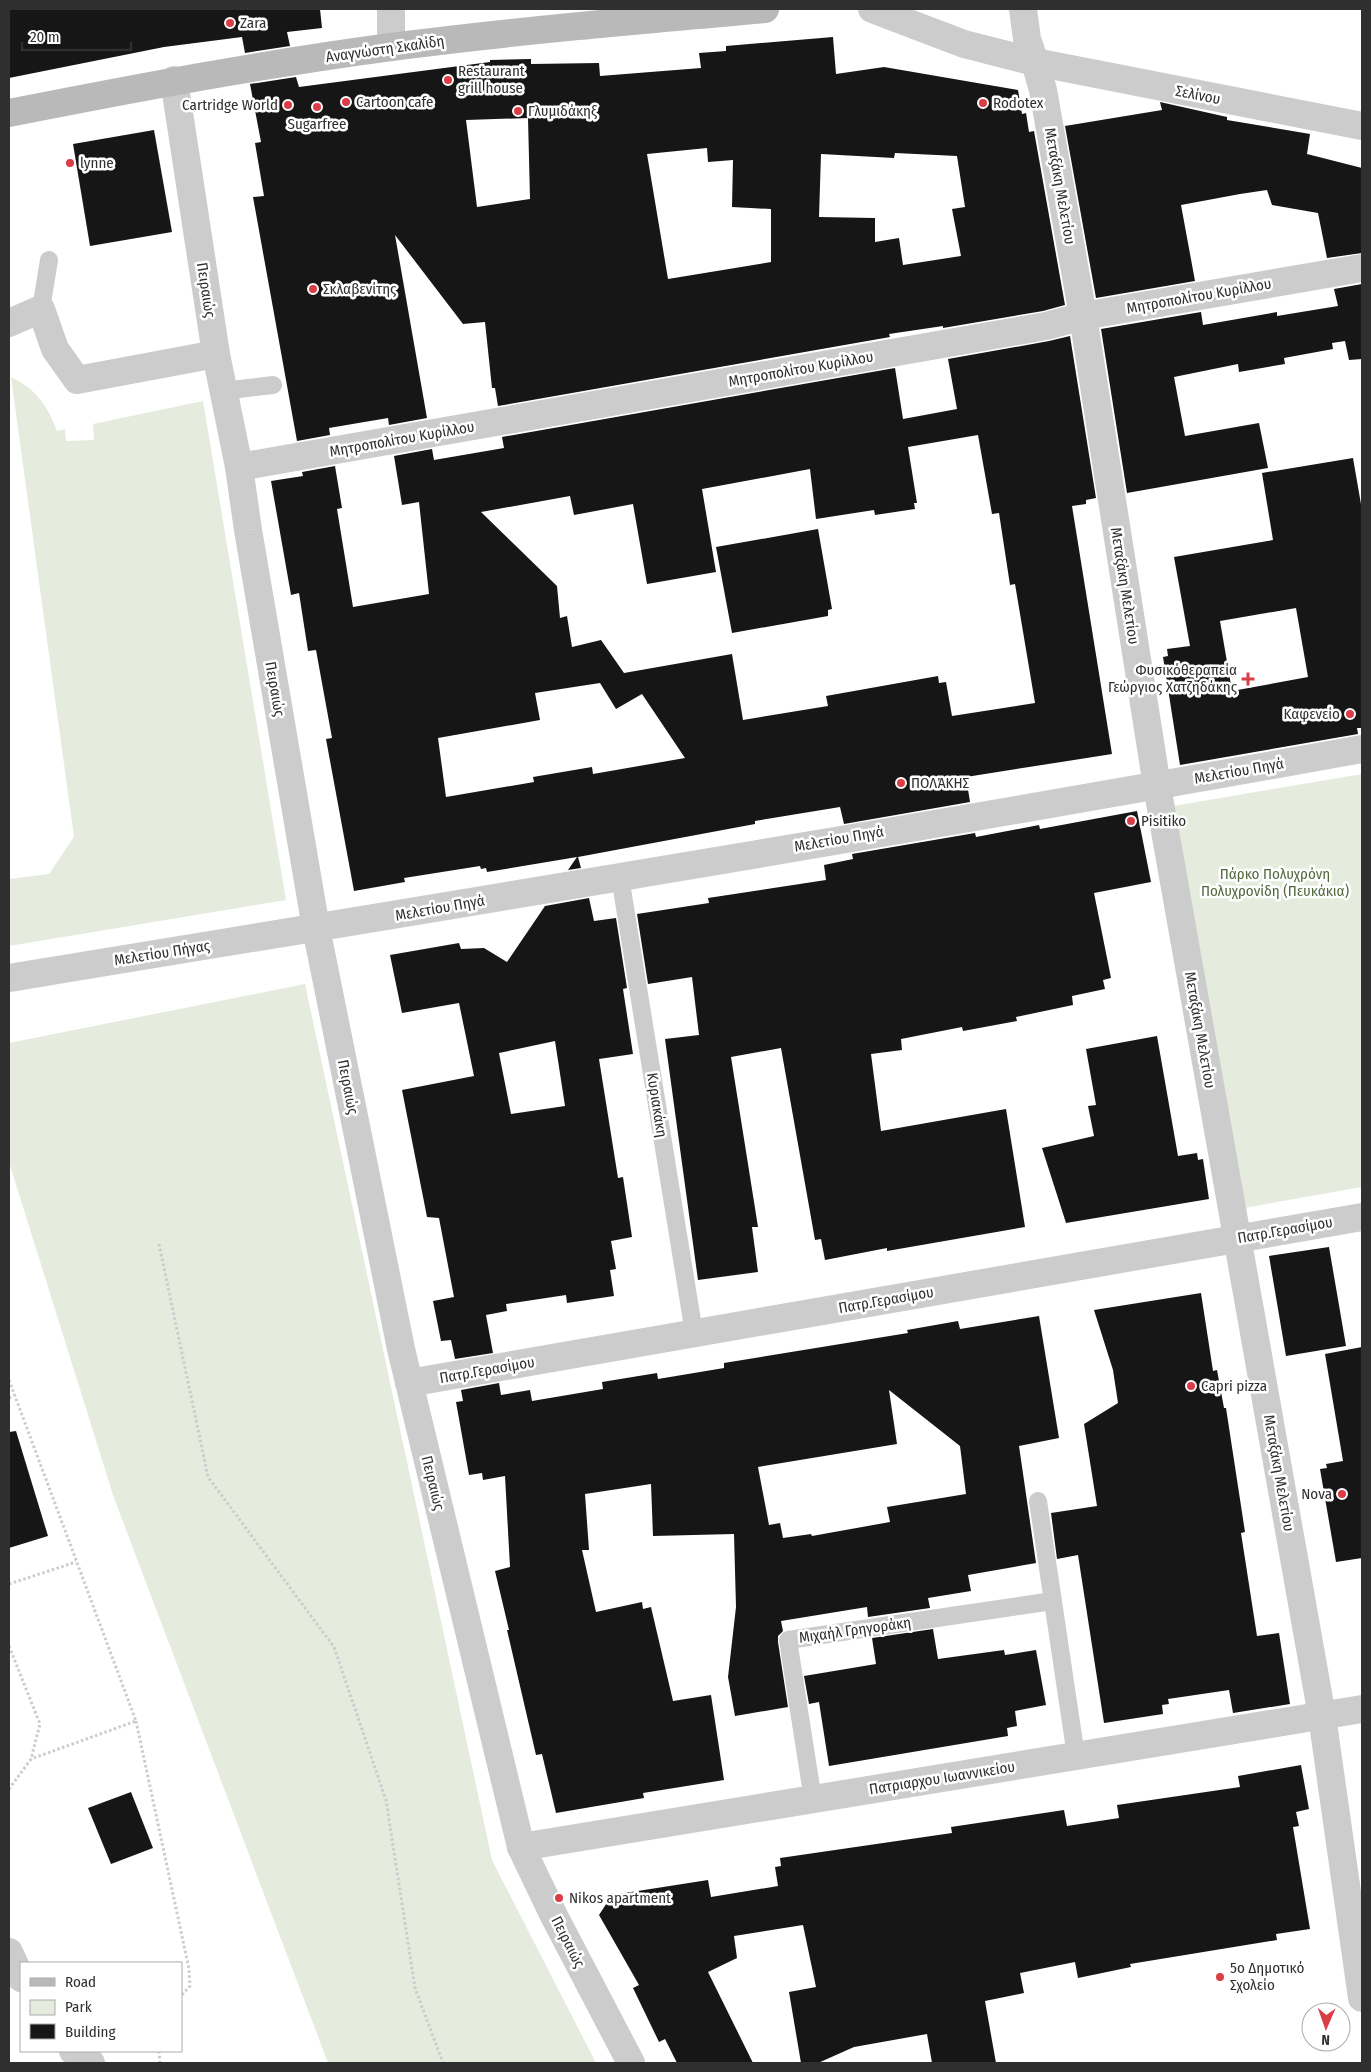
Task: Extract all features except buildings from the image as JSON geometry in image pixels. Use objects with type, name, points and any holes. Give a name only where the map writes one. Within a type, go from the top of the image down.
[{"type":"main road","name":"Αναγνώστη Σκαλίδη","points":[[9,113],[174,80],[391,47],[634,20],[765,9]]},
{"type":"street","points":[[391,9],[391,47]]},
{"type":"street","name":"Σελίνου","points":[[872,9],[964,44],[1035,62],[1362,126]]},
{"type":"street","name":"Μεταξάκη Μελετίου","points":[[1022,9],[1028,38],[1044,90],[1083,316],[1157,786],[1322,1716],[1362,1998]]},
{"type":"street","name":"Πειραιώς","points":[[174,80],[222,392],[239,467],[248,530],[316,928],[409,1383],[521,1847],[553,1914],[631,2063]]},
{"type":"street","name":"Μητροπολίτου Κυρίλλου","points":[[239,467],[1046,326],[1083,316],[1362,268]]},
{"type":"street","points":[[9,323],[41,309],[55,349],[77,380],[216,354]]},
{"type":"street","name":"Μελετίου Πηγά","points":[[316,928],[1157,786],[1362,748]]},
{"type":"street","name":"Μελετίου Πήγας","points":[[9,978],[316,928]]},
{"type":"street","name":"Πατρ.Γερασίμου","points":[[409,1383],[1362,1217]]},
{"type":"street","name":"Πατριαρχου Ιωαννικείου","points":[[521,1847],[1362,1709]]},
{"type":"street","points":[[9,1952],[20,1976]]},
{"type":"street","points":[[74,2052],[91,2063]]},
{"type":"lane","points":[[41,309],[49,260]]},
{"type":"lane","points":[[222,392],[273,385]]},
{"type":"lane","name":"Κυριακάκη","points":[[620,876],[694,1333]]},
{"type":"lane","points":[[1038,1501],[1076,1756]]},
{"type":"lane","name":"Μιχαήλ Γρηγοράκη","points":[[813,1800],[788,1640],[1053,1601]]},
{"type":"path","points":[[159,1244],[208,1477],[334,1647],[386,1800],[415,1988],[443,2063]]},
{"type":"path","points":[[9,1380],[136,1722],[189,1969],[190,1986],[182,1995]]},
{"type":"path","points":[[9,1398],[14,1396]]},
{"type":"path","points":[[9,1584],[76,1562]]},
{"type":"path","points":[[9,1646],[40,1724],[31,1759],[9,1789]]},
{"type":"path","points":[[31,1759],[136,1722]]},
{"type":"green space","points":[[11,377],[34,392],[45,406],[57,431],[65,429],[66,441],[94,440],[93,424],[203,401],[286,900],[9,946],[9,879],[49,874],[74,837]]},
{"type":"green space","name":"Πάρκο Πολυχρόνη Πολυχρονίδη (Πευκάκια)","points":[[1362,774],[1362,1187],[1244,1208],[1173,806]]},
{"type":"green space","points":[[305,984],[492,1860],[596,2063],[328,2063],[114,1498],[9,1162],[9,1043]]},
{"type":"place","name":"Zara","points":[[230,23]]},
{"type":"place","name":"Restaurant grill house","points":[[448,80]]},
{"type":"place","name":"Cartoon cafe","points":[[346,102]]},
{"type":"place","name":"Rodotex","points":[[983,103]]},
{"type":"place","name":"Cartridge World","points":[[288,105]]},
{"type":"place","name":"Sugarfree","points":[[317,107]]},
{"type":"place","name":"Γλυμιδάκηξ","points":[[518,111]]},
{"type":"place","name":"lynne","points":[[70,163]]},
{"type":"place","name":"Σκλαβενίτης","points":[[313,289]]},
{"type":"place","name":"Φυσικόθεραπεία Γεώργιος Χατζηδάκης","points":[[1248,679]]},
{"type":"place","name":"Καφενείο","points":[[1350,714]]},
{"type":"place","name":"ΠΟΛΆΚΗΣ","points":[[901,783]]},
{"type":"place","name":"Pisitiko","points":[[1131,821]]},
{"type":"place","name":"Capri pizza","points":[[1191,1386]]},
{"type":"place","name":"Nova","points":[[1342,1494]]},
{"type":"place","name":"Nikos apartment","points":[[559,1898]]},
{"type":"place","name":"5ο Δημοτικό Σχολείο","points":[[1220,1977]]}]
